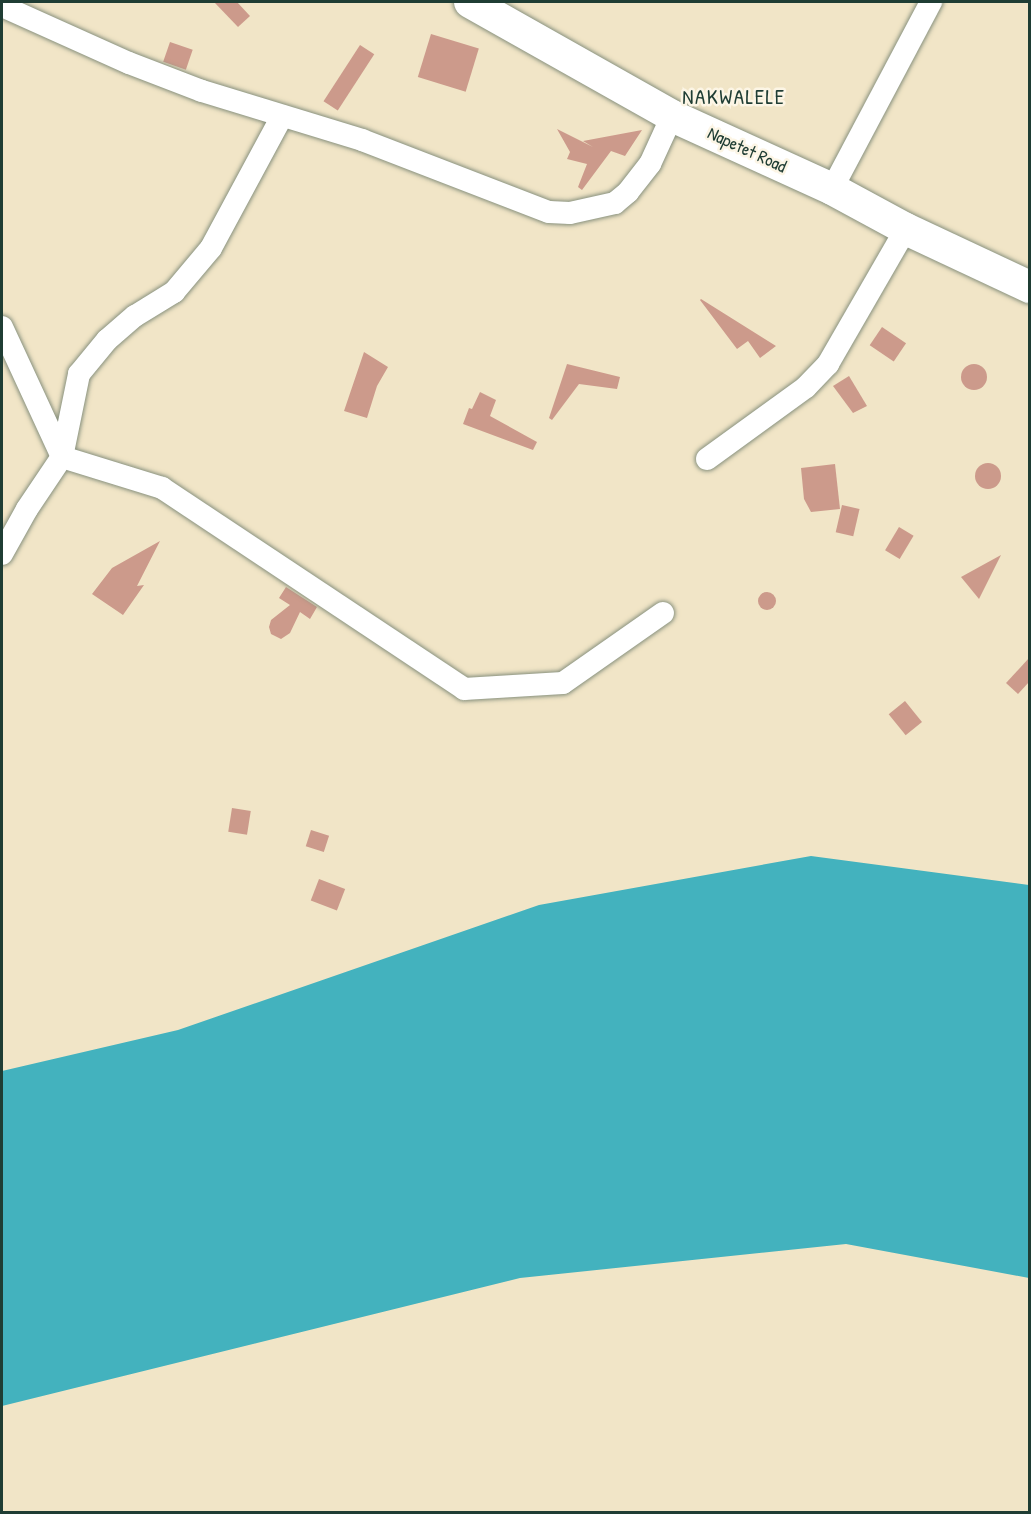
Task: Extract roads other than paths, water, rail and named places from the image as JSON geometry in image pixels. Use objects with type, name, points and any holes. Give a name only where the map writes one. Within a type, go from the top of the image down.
[{"type":"main road","name":"Napetet Road","points":[[470,2],[672,116],[832,189],[906,229],[1029,287]]},
{"type":"street","points":[[832,189],[931,2]]},
{"type":"street","points":[[2,6],[129,63],[202,91],[362,140],[549,212],[570,213],[615,202],[628,192],[650,164],[672,116]]},
{"type":"street","points":[[2,554],[27,509],[62,457],[79,374],[107,340],[135,316],[174,292],[211,248],[282,116]]},
{"type":"street","points":[[707,459],[806,387],[828,363],[906,229]]},
{"type":"street","points":[[2,327],[62,457],[162,488],[464,688],[563,683],[663,614]]},
{"type":"water","points":[[811,856],[1029,885],[1029,1278],[846,1244],[520,1278],[2,1406],[2,1071],[178,1030],[539,905]]},
{"type":"district","name":"NAKWALELE","points":[[734,97]]}]
